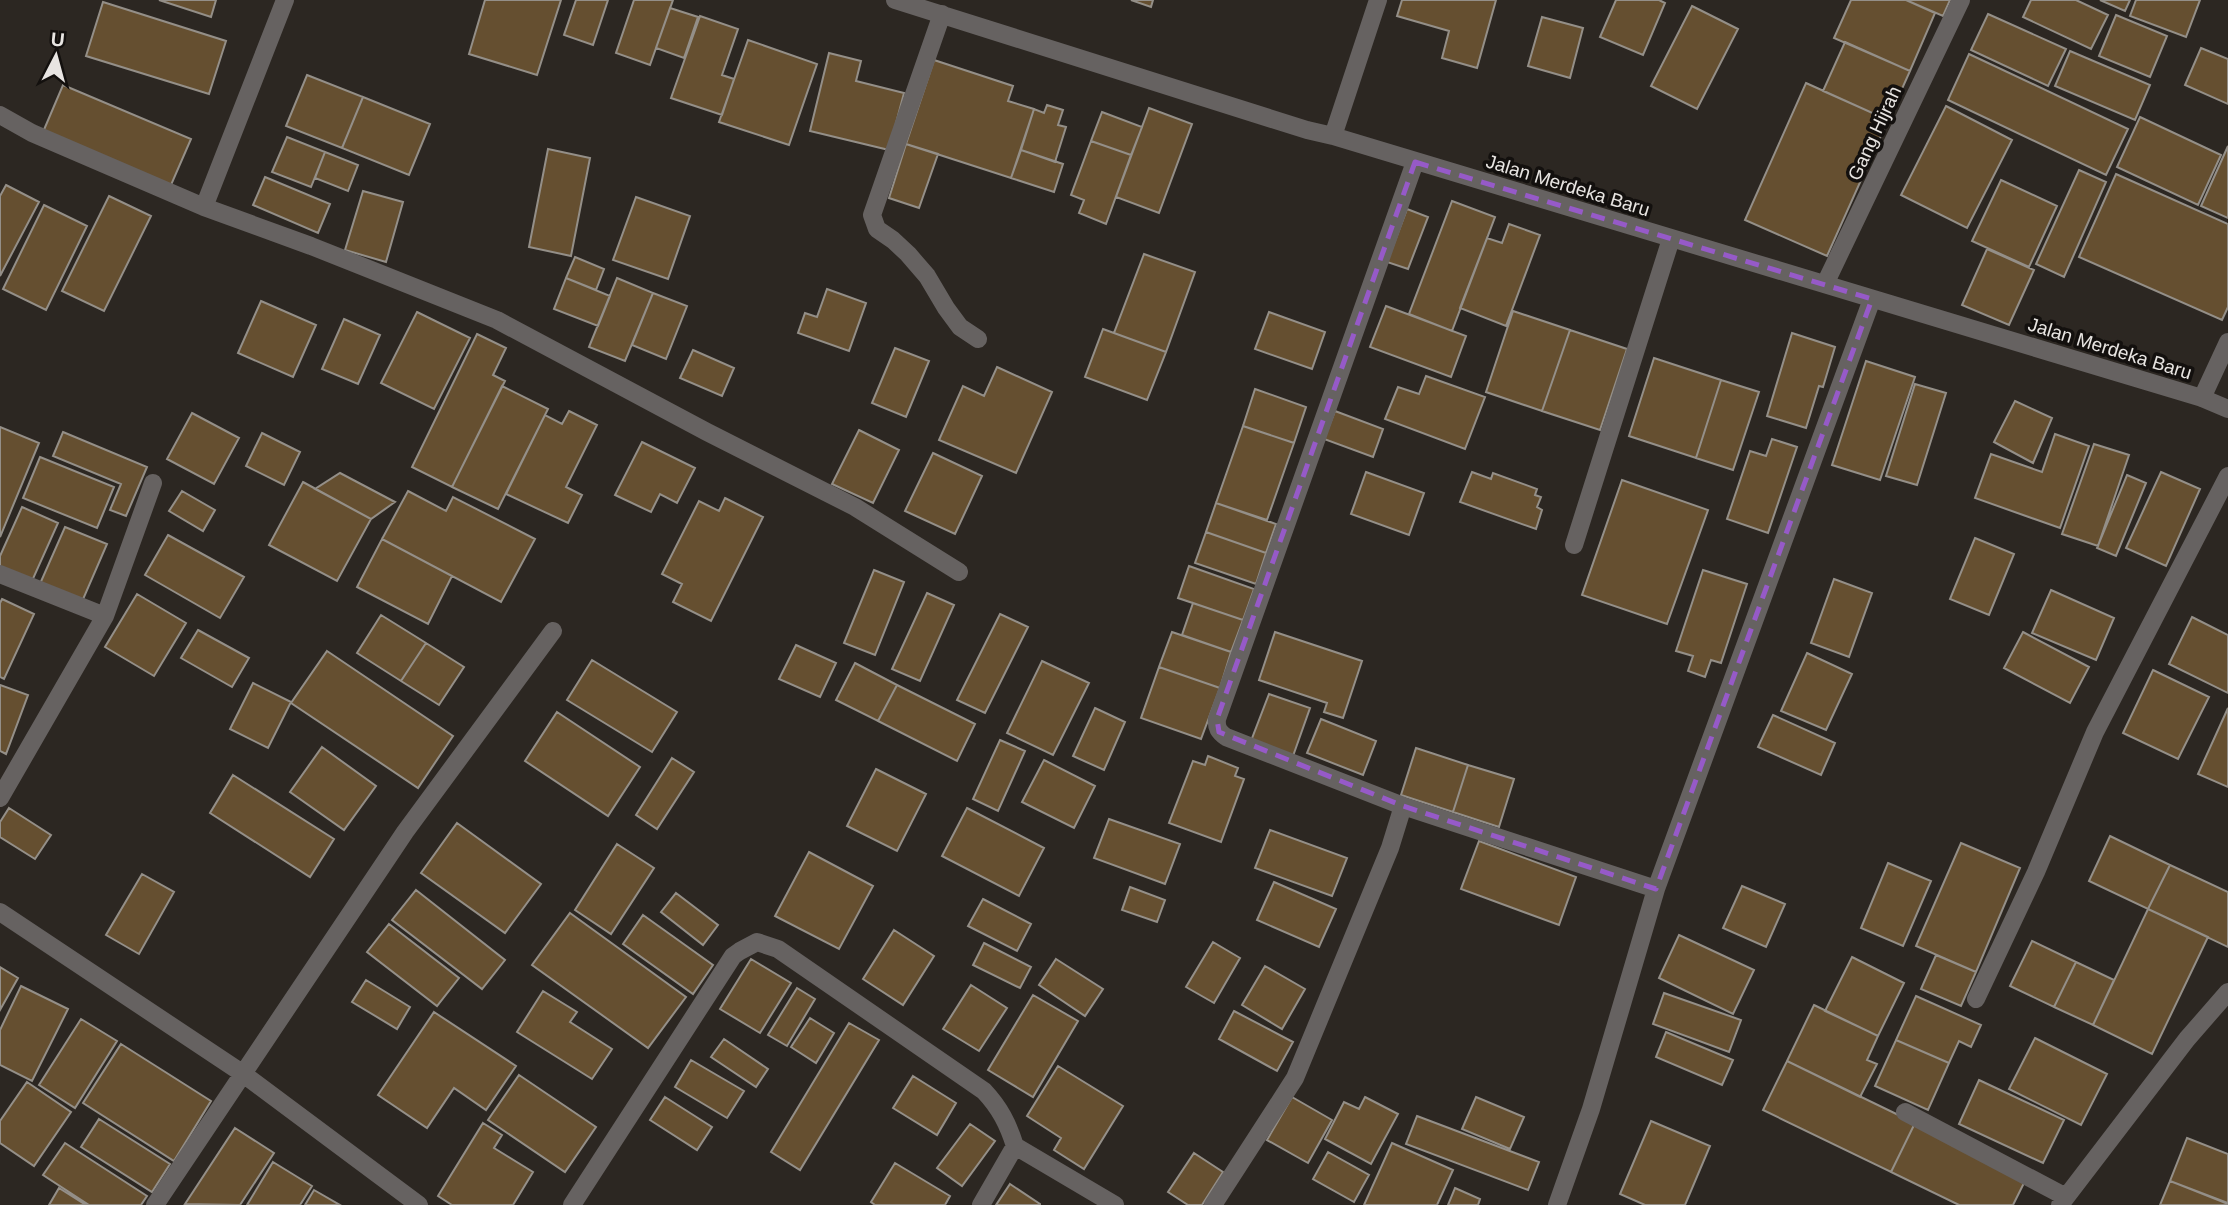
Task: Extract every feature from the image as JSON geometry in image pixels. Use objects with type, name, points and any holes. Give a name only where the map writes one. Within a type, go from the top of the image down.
[{"type":"street","points":[[204,207],[285,0]]},
{"type":"street","name":"Jalan Merdeka Baru","points":[[895,0],[1307,130],[2202,398],[2228,409]]},
{"type":"street","points":[[1333,136],[1378,0]]},
{"type":"street","name":"Gang Hijrah","points":[[1825,284],[1961,0]]},
{"type":"street","points":[[942,14],[872,215],[877,229],[908,254],[927,276],[960,327],[978,339]]},
{"type":"street","points":[[0,115],[32,133],[204,207],[311,246],[497,320],[855,507],[959,572]]},
{"type":"street","points":[[1415,162],[1217,719],[1217,726],[1219,732],[1226,737],[1403,806],[1656,889]]},
{"type":"street","points":[[1574,545],[1671,239]]},
{"type":"street","points":[[1557,1205],[1591,1110],[1656,889],[1872,299]]},
{"type":"street","points":[[2202,398],[2228,342]]},
{"type":"street","points":[[1976,999],[2036,872],[2095,732],[2228,476]]},
{"type":"street","points":[[0,798],[105,616],[153,483]]},
{"type":"street","points":[[0,574],[105,616]]},
{"type":"street","points":[[155,1205],[405,832],[553,631]]},
{"type":"street","points":[[1213,1205],[1295,1078],[1390,848],[1403,806]]},
{"type":"street","points":[[0,912],[242,1073],[419,1205]]},
{"type":"street","points":[[572,1205],[733,956],[757,942],[778,949],[984,1091],[999,1107],[1009,1125],[1015,1146],[1115,1205]]},
{"type":"street","points":[[1905,1112],[2063,1201],[2187,1039],[2228,992]]},
{"type":"street","points":[[981,1205],[1015,1146]]},
{"type":"highlighted area","points":[[1415,162],[1872,299],[1656,889],[1403,806],[1219,732],[1217,719]]},
{"type":"building","points":[[159,0],[216,0],[211,17]]},
{"type":"building","points":[[485,0],[561,0],[537,75],[469,54]]},
{"type":"building","points":[[576,0],[608,0],[593,45],[564,35]]},
{"type":"building","points":[[634,0],[673,0],[650,65],[616,53]]},
{"type":"building","points":[[1131,0],[1153,0],[1151,7]]},
{"type":"building","points":[[1402,0],[1496,0],[1477,68],[1442,58],[1449,31],[1397,16]]},
{"type":"building","points":[[1616,0],[1659,0],[1665,3],[1643,55],[1600,37]]},
{"type":"building","points":[[1851,0],[1906,0],[1935,13],[1910,71],[1834,38]]},
{"type":"building","points":[[1906,0],[1950,0],[1943,16]]},
{"type":"building","points":[[2031,0],[2076,0],[2108,15],[2091,49],[2023,17]]},
{"type":"building","points":[[2100,0],[2130,0],[2125,11]]},
{"type":"building","points":[[2136,0],[2200,0],[2186,37],[2130,16]]},
{"type":"building","points":[[103,2],[226,41],[209,94],[86,56]]},
{"type":"building","points":[[1692,6],[1738,29],[1697,109],[1651,86]]},
{"type":"building","points":[[670,8],[698,17],[684,58],[656,48]]},
{"type":"building","points":[[1988,14],[2066,49],[2048,86],[1971,50]]},
{"type":"building","points":[[2116,15],[2167,36],[2150,77],[2099,56]]},
{"type":"building","points":[[700,16],[738,29],[722,75],[734,79],[722,115],[671,98]]},
{"type":"building","points":[[1542,17],[1583,28],[1570,78],[1528,66]]},
{"type":"building","points":[[748,40],[817,64],[789,145],[719,122]]},
{"type":"building","points":[[1845,42],[1910,71],[1888,120],[1823,91]]},
{"type":"building","points":[[2201,48],[2228,59],[2228,104],[2185,85]]},
{"type":"building","points":[[2070,51],[2150,85],[2135,120],[2055,86]]},
{"type":"building","points":[[829,53],[861,61],[856,81],[904,93],[889,150],[810,131]]},
{"type":"building","points":[[1969,54],[2128,129],[2106,175],[1948,100]]},
{"type":"building","points":[[934,60],[1013,86],[1008,101],[1034,109],[1011,178],[906,144]]},
{"type":"building","points":[[307,75],[363,97],[342,148],[286,126]]},
{"type":"building","points":[[1806,83],[1888,120],[1827,256],[1745,220]]},
{"type":"building","points":[[63,85],[191,139],[171,185],[43,132]]},
{"type":"building","points":[[363,97],[430,124],[409,175],[342,148]]},
{"type":"building","points":[[1047,105],[1063,110],[1058,125],[1066,127],[1055,162],[1021,150],[1034,109],[1044,113]]},
{"type":"building","points":[[1946,106],[2012,140],[1967,228],[1901,195]]},
{"type":"building","points":[[1149,108],[1192,124],[1159,213],[1116,197]]},
{"type":"building","points":[[1102,112],[1142,127],[1131,155],[1091,141]]},
{"type":"building","points":[[2140,117],[2221,155],[2198,205],[2117,167]]},
{"type":"building","points":[[287,137],[325,152],[311,187],[272,172]]},
{"type":"building","points":[[1091,141],[1131,155],[1106,224],[1079,213],[1084,200],[1071,195]]},
{"type":"building","points":[[906,144],[938,154],[919,208],[889,198]]},
{"type":"building","points":[[2228,146],[2228,218],[2201,206]]},
{"type":"building","points":[[548,149],[590,158],[571,256],[529,247]]},
{"type":"building","points":[[1021,150],[1063,164],[1054,192],[1011,178]]},
{"type":"building","points":[[325,152],[358,165],[348,191],[315,178]]},
{"type":"building","points":[[2079,170],[2106,182],[2064,277],[2036,264]]},
{"type":"building","points":[[2116,174],[2228,224],[2228,307],[2222,320],[2079,257]]},
{"type":"building","points":[[265,177],[330,204],[318,233],[253,205]]},
{"type":"building","points":[[2001,180],[2057,206],[2029,267],[1972,241]]},
{"type":"building","points":[[6,185],[39,202],[0,276],[0,196]]},
{"type":"building","points":[[363,191],[403,202],[386,262],[345,250]]},
{"type":"building","points":[[109,196],[151,216],[104,311],[62,291]]},
{"type":"building","points":[[636,197],[690,216],[668,279],[613,260]]},
{"type":"building","points":[[1452,201],[1495,217],[1452,331],[1409,314]]},
{"type":"building","points":[[44,205],[87,226],[46,310],[3,289]]},
{"type":"building","points":[[1407,209],[1428,217],[1408,269],[1387,262]]},
{"type":"building","points":[[1509,224],[1540,235],[1506,326],[1460,308],[1487,238],[1502,243]]},
{"type":"building","points":[[1987,249],[2034,270],[2009,325],[1962,305]]},
{"type":"building","points":[[1144,254],[1195,272],[1166,352],[1114,333]]},
{"type":"building","points":[[575,257],[604,269],[596,290],[566,278]]},
{"type":"building","points":[[566,278],[610,296],[598,326],[554,309]]},
{"type":"building","points":[[617,278],[653,293],[625,361],[589,347]]},
{"type":"building","points":[[827,289],[866,303],[849,351],[798,333],[805,313],[817,317]]},
{"type":"building","points":[[653,293],[687,306],[666,359],[632,345]]},
{"type":"building","points":[[261,301],[316,325],[293,377],[238,353]]},
{"type":"building","points":[[1386,306],[1466,336],[1451,377],[1370,347]]},
{"type":"building","points":[[1513,311],[1570,330],[1542,411],[1486,392]]},
{"type":"building","points":[[417,312],[470,338],[434,409],[381,383]]},
{"type":"building","points":[[1269,312],[1325,332],[1312,369],[1255,349]]},
{"type":"building","points":[[344,319],[380,335],[358,384],[322,369]]},
{"type":"building","points":[[1103,329],[1166,352],[1147,400],[1085,377]]},
{"type":"building","points":[[1570,330],[1627,349],[1600,430],[1542,411]]},
{"type":"building","points":[[1792,333],[1835,347],[1823,387],[1819,386],[1806,428],[1767,416]]},
{"type":"building","points":[[477,334],[506,348],[493,375],[505,381],[452,487],[412,467]]},
{"type":"building","points":[[895,348],[929,361],[906,417],[872,403]]},
{"type":"building","points":[[693,350],[734,368],[722,396],[680,378]]},
{"type":"building","points":[[1654,358],[1721,380],[1696,458],[1629,436]]},
{"type":"building","points":[[1866,361],[1915,377],[1880,480],[1832,465]]},
{"type":"building","points":[[997,367],[1052,392],[1016,473],[939,440],[963,386],[984,396]]},
{"type":"building","points":[[1426,376],[1485,397],[1465,449],[1385,419],[1398,387],[1419,394]]},
{"type":"building","points":[[1721,380],[1759,392],[1733,470],[1696,458]]},
{"type":"building","points":[[1915,384],[1946,393],[1917,485],[1886,476]]},
{"type":"building","points":[[502,386],[548,409],[498,509],[452,487]]},
{"type":"building","points":[[1255,389],[1306,407],[1294,443],[1243,426]]},
{"type":"building","points":[[2015,401],[2052,418],[2033,463],[1994,442]]},
{"type":"building","points":[[569,411],[597,425],[566,487],[582,495],[568,523],[506,494],[545,415],[562,424]]},
{"type":"building","points":[[1335,411],[1383,429],[1373,457],[1324,439]]},
{"type":"building","points":[[192,413],[239,438],[214,484],[167,459]]},
{"type":"building","points":[[1243,426],[1294,443],[1267,520],[1216,503]]},
{"type":"building","points":[[0,427],[39,443],[0,537]]},
{"type":"building","points":[[859,430],[899,450],[873,503],[832,484]]},
{"type":"building","points":[[63,432],[147,467],[126,516],[110,510],[121,484],[53,456]]},
{"type":"building","points":[[262,433],[300,452],[284,485],[246,466]]},
{"type":"building","points":[[2055,434],[2089,446],[2060,528],[1975,498],[1991,454],[2042,472]]},
{"type":"building","points":[[1772,439],[1797,447],[1768,533],[1727,519],[1750,451],[1766,456]]},
{"type":"building","points":[[642,442],[695,468],[677,503],[660,494],[651,512],[615,495]]},
{"type":"building","points":[[2094,444],[2129,455],[2098,546],[2062,534]]},
{"type":"building","points":[[933,453],[982,476],[955,534],[905,511]]},
{"type":"building","points":[[40,457],[114,487],[97,528],[23,498]]},
{"type":"building","points":[[1366,472],[1424,493],[1409,535],[1351,514]]},
{"type":"building","points":[[1472,472],[1491,479],[1493,473],[1537,489],[1535,495],[1541,497],[1537,507],[1542,510],[1536,529],[1460,502]]},
{"type":"building","points":[[2161,472],[2200,489],[2166,566],[2126,548]]},
{"type":"building","points":[[340,473],[395,502],[371,519],[315,489]]},
{"type":"building","points":[[2127,475],[2146,483],[2116,556],[2097,548]]},
{"type":"building","points":[[1622,480],[1708,510],[1667,624],[1582,595]]},
{"type":"building","points":[[303,482],[371,519],[337,581],[269,545]]},
{"type":"building","points":[[182,491],[215,510],[203,531],[169,511]]},
{"type":"building","points":[[408,491],[446,511],[453,497],[535,539],[501,602],[382,539]]},
{"type":"building","points":[[725,498],[763,517],[711,621],[673,602],[682,584],[662,574],[699,501],[719,511]]},
{"type":"building","points":[[1216,503],[1276,524],[1266,553],[1206,532]]},
{"type":"building","points":[[22,507],[58,523],[32,581],[0,567],[0,556]]},
{"type":"building","points":[[65,527],[107,544],[81,604],[39,586]]},
{"type":"building","points":[[1206,532],[1266,553],[1256,584],[1195,563]]},
{"type":"building","points":[[168,535],[244,577],[220,618],[145,575]]},
{"type":"building","points":[[1975,538],[2014,554],[1989,615],[1950,599]]},
{"type":"building","points":[[382,539],[452,576],[428,624],[357,587]]},
{"type":"building","points":[[1189,566],[1254,589],[1243,620],[1178,598]]},
{"type":"building","points":[[874,570],[904,582],[875,655],[844,643]]},
{"type":"building","points":[[1703,570],[1747,584],[1721,663],[1711,660],[1705,677],[1688,671],[1693,656],[1676,651]]},
{"type":"building","points":[[1834,579],[1872,593],[1849,657],[1811,643]]},
{"type":"building","points":[[2051,590],[2114,618],[2096,660],[2032,633]]},
{"type":"building","points":[[927,593],[954,605],[920,681],[892,669]]},
{"type":"building","points":[[137,594],[186,623],[154,676],[105,647]]},
{"type":"building","points":[[2,599],[34,614],[4,679],[0,677]]},
{"type":"building","points":[[1193,603],[1243,620],[1231,652],[1182,635]]},
{"type":"building","points":[[1000,614],[1028,627],[985,713],[957,700]]},
{"type":"building","points":[[381,615],[426,643],[401,681],[357,653]]},
{"type":"building","points":[[2192,617],[2228,635],[2228,693],[2169,664]]},
{"type":"building","points":[[198,630],[249,658],[232,687],[181,658]]},
{"type":"building","points":[[1172,632],[1231,652],[1220,688],[1159,667]]},
{"type":"building","points":[[1275,632],[1362,661],[1343,718],[1324,712],[1327,703],[1259,680]]},
{"type":"building","points":[[2023,632],[2089,667],[2070,703],[2004,668]]},
{"type":"building","points":[[426,643],[464,667],[439,705],[401,681]]},
{"type":"building","points":[[796,645],[836,663],[820,697],[779,679]]},
{"type":"building","points":[[327,651],[453,736],[418,788],[291,703]]},
{"type":"building","points":[[1807,653],[1852,674],[1826,730],[1781,711]]},
{"type":"building","points":[[592,660],[677,712],[652,752],[567,700]]},
{"type":"building","points":[[1042,661],[1089,683],[1053,755],[1007,733]]},
{"type":"building","points":[[855,663],[897,685],[878,721],[836,700]]},
{"type":"building","points":[[1159,667],[1220,688],[1201,739],[1141,718]]},
{"type":"building","points":[[2153,670],[2209,697],[2178,759],[2123,733]]},
{"type":"building","points":[[253,683],[291,702],[268,748],[230,729]]},
{"type":"building","points":[[0,685],[28,695],[6,754],[0,751]]},
{"type":"building","points":[[897,685],[975,724],[957,761],[878,721]]},
{"type":"building","points":[[1269,694],[1310,708],[1293,756],[1251,741]]},
{"type":"building","points":[[1095,708],[1125,722],[1104,770],[1073,756]]},
{"type":"building","points":[[2228,708],[2228,787],[2198,774]]},
{"type":"building","points":[[557,712],[640,767],[608,816],[525,761]]},
{"type":"building","points":[[1773,715],[1835,743],[1821,775],[1758,747]]},
{"type":"building","points":[[1321,719],[1376,741],[1363,775],[1307,753]]},
{"type":"building","points":[[1000,740],[1025,751],[998,811],[973,799]]},
{"type":"building","points":[[322,747],[376,786],[344,830],[290,792]]},
{"type":"building","points":[[1416,748],[1468,765],[1453,812],[1401,795]]},
{"type":"building","points":[[1208,756],[1238,768],[1235,776],[1244,779],[1221,842],[1169,823],[1193,761],[1205,765]]},
{"type":"building","points":[[672,758],[694,772],[657,829],[636,815]]},
{"type":"building","points":[[1044,760],[1095,786],[1074,828],[1022,802]]},
{"type":"building","points":[[1468,765],[1514,779],[1499,827],[1453,812]]},
{"type":"building","points":[[876,769],[926,794],[897,851],[847,826]]},
{"type":"building","points":[[233,775],[334,839],[310,877],[210,813]]},
{"type":"building","points":[[9,808],[51,835],[35,859],[0,837],[0,822]]},
{"type":"building","points":[[967,808],[1044,848],[1019,896],[942,856]]},
{"type":"building","points":[[1109,819],[1180,844],[1165,884],[1094,858]]},
{"type":"building","points":[[457,823],[541,884],[505,933],[421,873]]},
{"type":"building","points":[[1270,830],[1347,858],[1332,896],[1255,868]]},
{"type":"building","points":[[2110,836],[2170,865],[2148,909],[2089,881]]},
{"type":"building","points":[[1479,841],[1576,877],[1559,925],[1461,889]]},
{"type":"building","points":[[1961,843],[2020,868],[1976,972],[1916,946]]},
{"type":"building","points":[[617,844],[654,868],[611,934],[575,910]]},
{"type":"building","points":[[809,852],[873,886],[839,949],[775,916]]},
{"type":"building","points":[[1888,863],[1931,881],[1903,946],[1861,928]]},
{"type":"building","points":[[2170,865],[2228,892],[2228,947],[2148,909]]},
{"type":"building","points":[[142,874],[174,892],[139,954],[106,935]]},
{"type":"building","points":[[1274,882],[1336,909],[1319,947],[1257,920]]},
{"type":"building","points":[[1742,886],[1785,904],[1766,947],[1723,928]]},
{"type":"building","points":[[1130,887],[1165,900],[1157,922],[1122,910]]},
{"type":"building","points":[[416,890],[505,960],[482,989],[392,920]]},
{"type":"building","points":[[676,893],[718,925],[703,945],[661,912]]},
{"type":"building","points":[[983,899],[1031,924],[1017,951],[968,926]]},
{"type":"building","points":[[2148,909],[2208,937],[2152,1054],[2093,1025]]},
{"type":"building","points":[[570,913],[686,997],[648,1048],[532,965]]},
{"type":"building","points":[[643,915],[713,965],[693,994],[623,944]]},
{"type":"building","points":[[389,924],[459,978],[437,1006],[367,952]]},
{"type":"building","points":[[894,930],[934,956],[903,1005],[863,979]]},
{"type":"building","points":[[1679,935],[1754,970],[1733,1014],[1659,978]]},
{"type":"building","points":[[2032,941],[2076,962],[2054,1007],[2010,986]]},
{"type":"building","points":[[1213,942],[1240,958],[1214,1003],[1186,987]]},
{"type":"building","points":[[984,943],[1031,967],[1020,988],[973,965]]},
{"type":"building","points":[[1936,955],[1976,972],[1961,1006],[1921,989]]},
{"type":"building","points":[[1852,957],[1904,983],[1878,1036],[1825,1011]]},
{"type":"building","points":[[751,959],[791,983],[760,1033],[720,1009]]},
{"type":"building","points":[[1056,959],[1103,989],[1085,1016],[1039,985]]},
{"type":"building","points":[[2076,962],[2114,980],[2093,1025],[2054,1007]]},
{"type":"building","points":[[1265,966],[1305,989],[1282,1029],[1242,1005]]},
{"type":"building","points":[[0,967],[18,978],[0,1010]]},
{"type":"building","points":[[366,980],[410,1007],[397,1029],[352,1002]]},
{"type":"building","points":[[971,985],[1007,1008],[979,1051],[943,1029]]},
{"type":"building","points":[[21,986],[68,1009],[32,1081],[0,1065],[0,1030]]},
{"type":"building","points":[[797,988],[815,999],[787,1046],[768,1035]]},
{"type":"building","points":[[543,991],[577,1012],[570,1022],[612,1049],[592,1079],[517,1032]]},
{"type":"building","points":[[1664,993],[1741,1020],[1729,1052],[1653,1024]]},
{"type":"building","points":[[1033,995],[1078,1021],[1033,1097],[988,1070]]},
{"type":"building","points":[[1916,996],[1981,1025],[1971,1047],[1959,1041],[1949,1063],[1896,1040]]},
{"type":"building","points":[[1814,1005],[1878,1036],[1867,1060],[1877,1064],[1860,1097],[1787,1061]]},
{"type":"building","points":[[1234,1011],[1293,1042],[1277,1071],[1219,1039]]},
{"type":"building","points":[[434,1012],[516,1066],[486,1110],[454,1088],[427,1128],[378,1095]]},
{"type":"building","points":[[810,1018],[834,1033],[816,1063],[791,1047]]},
{"type":"building","points":[[81,1019],[117,1041],[75,1108],[39,1085]]},
{"type":"building","points":[[849,1023],[879,1040],[800,1170],[771,1152]]},
{"type":"building","points":[[1666,1032],[1733,1060],[1722,1085],[1656,1057]]},
{"type":"building","points":[[2035,1038],[2107,1074],[2081,1125],[2009,1089]]},
{"type":"building","points":[[724,1039],[768,1069],[756,1087],[711,1057]]},
{"type":"building","points":[[1896,1040],[1949,1063],[1928,1110],[1875,1086]]},
{"type":"building","points":[[121,1044],[211,1101],[174,1161],[83,1103]]},
{"type":"building","points":[[691,1060],[744,1091],[727,1118],[675,1087]]},
{"type":"building","points":[[1787,1061],[1915,1123],[1891,1172],[1763,1110]]},
{"type":"building","points":[[1058,1066],[1123,1106],[1084,1169],[1054,1150],[1061,1138],[1027,1116]]},
{"type":"building","points":[[519,1075],[596,1127],[565,1172],[488,1120]]},
{"type":"building","points":[[913,1076],[956,1103],[937,1135],[893,1108]]},
{"type":"building","points":[[1979,1080],[2064,1120],[2043,1163],[1959,1124]]},
{"type":"building","points":[[27,1082],[71,1112],[34,1166],[0,1143],[0,1121]]},
{"type":"building","points":[[665,1097],[712,1127],[697,1150],[650,1120]]},
{"type":"building","points":[[1292,1097],[1332,1120],[1308,1163],[1267,1140]]},
{"type":"building","points":[[1365,1097],[1398,1114],[1371,1164],[1325,1139],[1344,1102],[1359,1109]]},
{"type":"building","points":[[1476,1097],[1524,1117],[1510,1149],[1462,1129]]},
{"type":"building","points":[[1417,1116],[1539,1162],[1528,1190],[1406,1144]]},
{"type":"building","points":[[99,1119],[170,1164],[152,1192],[81,1147]]},
{"type":"building","points":[[1651,1121],[1710,1146],[1685,1205],[1645,1205],[1620,1194]]},
{"type":"building","points":[[483,1123],[502,1135],[494,1148],[533,1172],[513,1205],[452,1205],[438,1196]]},
{"type":"building","points":[[1915,1123],[2027,1177],[2013,1205],[1959,1205],[1891,1172]]},
{"type":"building","points":[[970,1124],[995,1141],[962,1186],[937,1168]]},
{"type":"building","points":[[235,1128],[274,1153],[240,1205],[185,1204]]},
{"type":"building","points":[[2187,1138],[2228,1154],[2228,1204],[2170,1181]]},
{"type":"building","points":[[65,1143],[147,1196],[141,1205],[89,1205],[43,1175]]},
{"type":"building","points":[[1392,1143],[1453,1170],[1437,1205],[1364,1205]]},
{"type":"building","points":[[1328,1152],[1369,1175],[1354,1202],[1313,1179]]},
{"type":"building","points":[[1194,1153],[1223,1172],[1202,1205],[1188,1205],[1168,1192]]},
{"type":"building","points":[[273,1162],[312,1186],[300,1205],[247,1205]]},
{"type":"building","points":[[895,1163],[950,1196],[945,1205],[875,1205],[871,1202]]},
{"type":"building","points":[[2170,1181],[2228,1203],[2160,1205]]},
{"type":"building","points":[[1010,1184],[1040,1204],[1040,1205],[996,1205]]},
{"type":"building","points":[[59,1188],[86,1205],[49,1205]]},
{"type":"building","points":[[1455,1188],[1480,1199],[1478,1205],[1448,1205]]},
{"type":"building","points":[[314,1190],[340,1205],[305,1205]]}]
